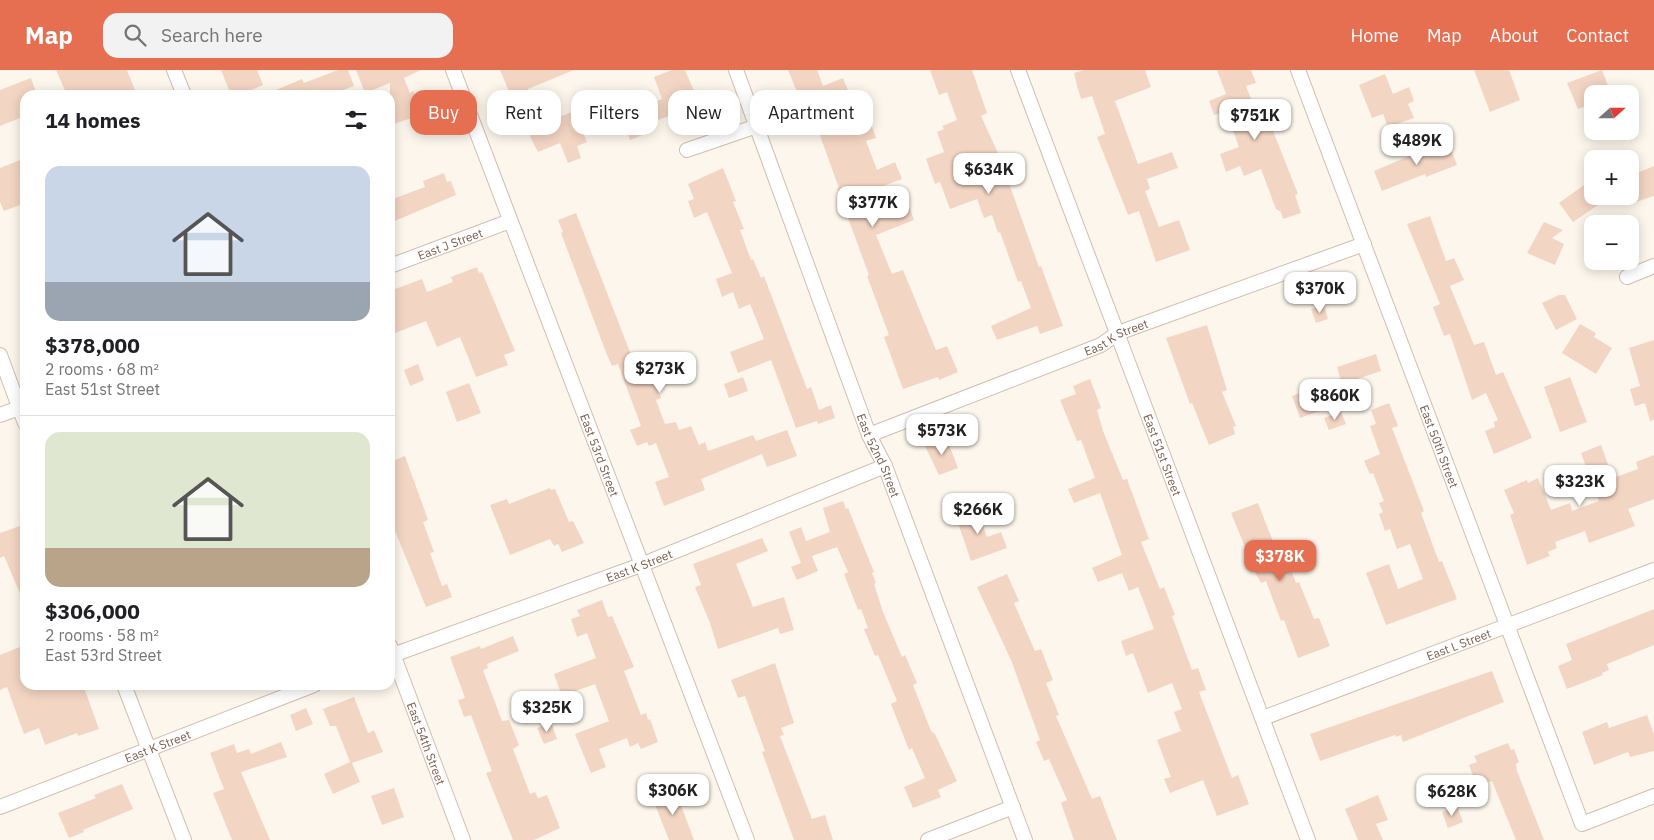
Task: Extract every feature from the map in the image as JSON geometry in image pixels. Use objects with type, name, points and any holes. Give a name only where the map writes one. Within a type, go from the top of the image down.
[{"type":"street","points":[[174,70],[182,90]]},
{"type":"street","name":"East 53rd Street","points":[[453,70],[747,840]]},
{"type":"street","name":"East 52nd Street","points":[[736,70],[750,109]]},
{"type":"street","name":"East 51st Street","points":[[1018,70],[1308,840]]},
{"type":"street","name":"East 50th Street","points":[[1298,70],[1582,824],[1654,796]]},
{"type":"street","points":[[687,150],[750,128]]},
{"type":"street","name":"East 52nd Street","points":[[759,135],[869,435],[886,466],[1026,840]]},
{"type":"street","name":"East J Street","points":[[395,264],[510,221]]},
{"type":"street","name":"East K Street","points":[[869,435],[1101,345],[1118,332],[1364,244]]},
{"type":"street","points":[[1627,277],[1654,266]]},
{"type":"street","points":[[0,355],[20,402]]},
{"type":"street","points":[[0,415],[20,408]]},
{"type":"street","name":"East K Street","points":[[395,651],[641,565],[886,466]]},
{"type":"street","name":"East L Street","points":[[1263,718],[1654,570]]},
{"type":"street","name":"East 54th Street","points":[[395,663],[462,840]]},
{"type":"street","points":[[126,690],[184,840]]},
{"type":"street","name":"East K Street","points":[[0,807],[301,690]]},
{"type":"street","points":[[928,840],[1013,807]]},
{"type":"building","points":[[56,70],[127,70],[135,90],[65,90]]},
{"type":"building","points":[[221,70],[257,70],[263,85],[251,90],[229,90]]},
{"type":"building","points":[[338,70],[348,70],[354,86],[343,90],[276,90],[302,79],[304,83]]},
{"type":"building","points":[[356,70],[421,70],[404,78],[410,93],[410,118],[395,124],[395,90],[390,90],[390,83],[372,90],[364,90]]},
{"type":"building","points":[[500,70],[574,70],[528,90],[508,90]]},
{"type":"building","points":[[672,70],[685,70],[694,90],[668,90],[668,116],[658,120],[658,101],[662,99],[654,77]]},
{"type":"building","points":[[788,70],[817,70],[823,86],[843,78],[848,90],[796,90]]},
{"type":"building","points":[[930,70],[972,70],[987,113],[981,116],[998,153],[1039,267],[1041,266],[1063,326],[1040,334],[1037,326],[997,340],[991,326],[1031,308],[1021,281],[1018,282],[992,215],[984,218],[977,199],[950,209],[940,182],[935,184],[926,159],[944,152],[937,132],[944,129],[942,126],[957,120],[947,92],[939,95]]},
{"type":"building","points":[[1084,70],[1145,70],[1151,87],[1115,101],[1138,164],[1172,152],[1178,168],[1147,179],[1150,189],[1145,191],[1159,227],[1179,220],[1190,250],[1156,262],[1139,211],[1128,215],[1097,137],[1105,134],[1092,96],[1081,99],[1077,86],[1074,73]]},
{"type":"building","points":[[1217,70],[1251,70],[1256,83],[1246,86],[1257,114],[1265,111],[1298,194],[1295,195],[1301,213],[1283,219],[1281,212],[1276,209],[1261,169],[1244,176],[1240,166],[1226,172],[1220,154],[1239,147],[1226,111],[1214,115],[1209,101],[1226,94]]},
{"type":"building","points":[[1474,70],[1509,70],[1520,100],[1490,112]]},
{"type":"building","points":[[1602,70],[1608,85],[1584,85],[1584,107],[1578,109],[1567,83]]},
{"type":"building","points":[[1385,74],[1393,94],[1409,87],[1414,101],[1408,104],[1414,118],[1388,127],[1383,114],[1372,118],[1359,85]]},
{"type":"building","points":[[31,78],[35,90],[20,90],[20,118],[0,126],[0,90]]},
{"type":"building","points":[[571,112],[571,135],[584,135],[587,142],[577,146],[581,158],[568,163],[560,143],[538,152],[529,135],[561,135],[561,116]]},
{"type":"building","points":[[873,130],[876,138],[866,141],[877,170],[895,162],[902,179],[862,194],[872,220],[909,206],[914,220],[876,235],[892,274],[903,270],[936,350],[947,346],[958,372],[939,380],[938,377],[903,389],[884,337],[889,335],[837,188],[839,188],[820,135],[873,135]]},
{"type":"building","points":[[628,135],[642,135],[630,140]]},
{"type":"building","points":[[1447,140],[1457,165],[1426,177],[1425,174],[1382,191],[1374,171]]},
{"type":"building","points":[[20,160],[20,205],[4,211],[0,202],[0,168]]},
{"type":"building","points":[[1654,166],[1654,196],[1639,201],[1639,172]]},
{"type":"building","points":[[723,168],[736,201],[733,202],[744,229],[740,230],[751,260],[753,259],[761,278],[764,276],[807,389],[811,387],[819,410],[831,405],[835,418],[818,424],[817,421],[796,428],[771,360],[738,373],[730,352],[764,339],[750,304],[739,309],[733,292],[722,297],[716,279],[732,273],[707,212],[694,218],[688,201],[694,199],[688,184]]},
{"type":"building","points":[[444,173],[447,182],[451,181],[456,195],[395,221],[395,198],[425,187],[423,181]]},
{"type":"building","points":[[1584,185],[1584,205],[1598,205],[1573,222],[1559,203]]},
{"type":"building","points":[[576,213],[637,370],[669,357],[676,375],[656,382],[661,398],[656,400],[665,424],[676,422],[679,430],[691,426],[699,445],[705,442],[708,451],[753,435],[756,441],[787,430],[797,456],[767,467],[762,454],[701,479],[705,490],[664,506],[655,482],[669,477],[656,443],[649,446],[647,442],[637,446],[630,430],[641,426],[618,364],[612,366],[607,355],[561,233],[563,232],[558,220]]},
{"type":"building","points":[[1430,216],[1446,261],[1454,258],[1464,280],[1450,286],[1474,345],[1484,342],[1496,375],[1503,372],[1532,438],[1494,454],[1485,431],[1495,427],[1494,422],[1498,420],[1486,393],[1472,400],[1450,334],[1444,336],[1433,307],[1440,304],[1407,224]]},
{"type":"building","points":[[1544,222],[1563,230],[1552,238],[1564,244],[1555,265],[1527,253]]},
{"type":"building","points":[[477,267],[479,273],[482,272],[515,351],[504,355],[508,365],[476,377],[460,337],[437,347],[426,321],[395,333],[395,289],[422,279],[427,292],[453,282],[451,277]]},
{"type":"building","points":[[1559,295],[1565,295],[1577,319],[1556,330],[1542,303]]},
{"type":"building","points":[[1324,305],[1328,319],[1316,323],[1311,309]]},
{"type":"building","points":[[1580,324],[1596,333],[1594,337],[1612,348],[1596,374],[1562,353]]},
{"type":"building","points":[[1207,325],[1227,390],[1222,392],[1236,426],[1233,427],[1235,434],[1209,445],[1192,403],[1190,404],[1166,338]]},
{"type":"building","points":[[1654,340],[1654,420],[1650,421],[1645,403],[1635,406],[1630,389],[1640,386],[1629,348]]},
{"type":"building","points":[[1376,354],[1381,371],[1342,384],[1337,367]]},
{"type":"building","points":[[418,364],[424,380],[410,386],[404,370]]},
{"type":"building","points":[[743,377],[748,391],[729,398],[724,384]]},
{"type":"building","points":[[1570,377],[1587,422],[1560,432],[1544,387]]},
{"type":"building","points":[[1090,379],[1101,408],[1097,410],[1103,431],[1123,480],[1127,479],[1149,539],[1141,542],[1160,589],[1164,587],[1175,615],[1172,616],[1192,670],[1198,668],[1206,690],[1199,692],[1232,778],[1238,775],[1249,804],[1217,816],[1203,780],[1170,793],[1164,779],[1171,777],[1157,740],[1181,731],[1174,712],[1182,709],[1172,683],[1148,693],[1133,653],[1126,656],[1121,641],[1154,629],[1138,587],[1129,591],[1122,573],[1098,582],[1092,568],[1122,555],[1100,493],[1074,503],[1068,489],[1095,478],[1081,440],[1077,441],[1060,400],[1076,394],[1073,386]]},
{"type":"building","points":[[469,383],[481,413],[457,422],[446,392]]},
{"type":"building","points":[[1313,388],[1322,410],[1300,418],[1292,396]]},
{"type":"building","points":[[1389,403],[1398,426],[1392,428],[1424,511],[1421,513],[1439,562],[1442,561],[1457,599],[1386,625],[1366,573],[1389,564],[1398,589],[1423,579],[1410,544],[1397,549],[1390,529],[1385,531],[1379,514],[1383,512],[1379,503],[1384,501],[1373,473],[1370,474],[1364,461],[1380,454],[1370,426],[1376,424],[1371,410]]},
{"type":"building","points":[[1341,412],[1346,424],[1329,430],[1324,418]]},
{"type":"building","points":[[946,437],[958,468],[939,475],[925,446]]},
{"type":"building","points":[[1601,445],[1613,478],[1638,469],[1636,462],[1654,455],[1654,499],[1628,509],[1635,526],[1589,543],[1585,531],[1555,542],[1557,548],[1548,552],[1550,556],[1527,565],[1510,515],[1514,513],[1504,490],[1527,480],[1528,483],[1538,478],[1551,510],[1570,503],[1572,511],[1599,501],[1581,453]]},
{"type":"building","points":[[405,456],[428,520],[423,522],[434,552],[430,553],[442,586],[447,584],[452,597],[426,607],[395,531],[395,460]]},
{"type":"building","points":[[550,488],[551,490],[555,489],[569,522],[573,521],[584,543],[562,552],[558,544],[554,546],[550,539],[510,555],[490,505],[507,499],[509,504]]},
{"type":"building","points":[[843,501],[846,509],[848,508],[874,572],[872,573],[876,583],[874,584],[883,612],[902,657],[905,655],[917,683],[913,685],[931,731],[935,734],[957,781],[938,790],[941,797],[913,808],[904,787],[925,778],[912,748],[909,750],[891,704],[897,701],[878,655],[875,656],[864,629],[868,628],[861,609],[858,610],[844,574],[848,572],[837,547],[812,556],[818,571],[797,580],[791,567],[801,563],[789,532],[801,527],[806,541],[830,532],[823,508]]},
{"type":"building","points":[[1258,503],[1274,544],[1280,542],[1296,583],[1299,582],[1314,619],[1319,618],[1330,646],[1298,658],[1284,620],[1281,621],[1266,581],[1261,583],[1257,576],[1231,513]]},
{"type":"building","points":[[976,506],[987,537],[1001,532],[1007,548],[971,561],[955,514]]},
{"type":"building","points":[[20,526],[20,593],[4,556],[0,558],[0,533]]},
{"type":"building","points":[[762,538],[768,551],[736,564],[753,607],[784,597],[794,630],[780,634],[778,628],[718,649],[710,623],[695,587],[701,585],[693,564]]},
{"type":"building","points":[[1007,574],[1019,601],[1014,603],[1035,651],[1041,649],[1053,680],[1046,683],[1059,715],[1056,716],[1092,799],[1100,796],[1117,840],[1074,840],[1061,803],[1067,800],[1049,759],[1044,761],[1036,742],[1040,740],[1011,660],[977,587]]},
{"type":"building","points":[[602,600],[608,617],[612,616],[634,667],[624,671],[641,715],[646,713],[648,720],[650,719],[658,742],[641,749],[638,743],[630,747],[627,738],[599,749],[606,767],[591,773],[575,734],[609,721],[595,684],[562,696],[554,674],[596,658],[587,633],[577,637],[571,619],[580,616],[577,610]]},
{"type":"building","points":[[1654,609],[1654,645],[1607,664],[1609,670],[1602,673],[1603,675],[1567,689],[1558,666],[1572,660],[1566,644]]},
{"type":"building","points":[[513,636],[519,651],[487,664],[488,668],[483,670],[502,721],[509,720],[519,745],[513,749],[530,794],[535,792],[538,798],[547,795],[560,828],[534,840],[513,840],[486,773],[492,771],[471,715],[464,717],[458,700],[465,698],[450,657],[480,646],[481,649]]},
{"type":"building","points":[[20,647],[20,690],[85,690],[99,729],[78,736],[77,733],[45,745],[39,728],[24,734],[7,687],[0,690],[0,655]]},
{"type":"building","points":[[775,663],[794,723],[781,728],[784,735],[780,736],[812,819],[825,815],[833,840],[794,840],[762,752],[765,751],[745,696],[738,698],[731,680]]},
{"type":"building","points":[[1492,671],[1504,702],[1403,742],[1401,735],[1396,737],[1395,735],[1320,761],[1310,734]]},
{"type":"building","points":[[354,697],[368,733],[374,730],[383,752],[352,763],[360,782],[333,794],[324,774],[350,762],[336,726],[330,726],[323,709]]},
{"type":"building","points":[[306,708],[313,724],[296,731],[290,715]]},
{"type":"building","points":[[1647,715],[1654,734],[1654,751],[1630,757],[1628,752],[1594,765],[1582,732],[1607,722],[1609,728]]},
{"type":"building","points":[[551,722],[557,739],[544,744],[537,728]]},
{"type":"building","points":[[281,742],[287,757],[241,772],[270,840],[232,840],[213,793],[224,789],[210,753],[234,744],[237,753],[249,749],[251,754]]},
{"type":"building","points":[[1508,743],[1511,750],[1514,749],[1519,762],[1516,764],[1517,771],[1544,840],[1516,840],[1492,781],[1486,783],[1483,777],[1475,781],[1469,765],[1477,762],[1474,756]]},
{"type":"building","points":[[122,784],[133,809],[83,830],[84,832],[69,838],[58,813],[96,798],[94,795]]},
{"type":"building","points":[[394,788],[404,817],[382,825],[371,796]]},
{"type":"building","points":[[674,788],[694,840],[669,840],[652,797]]},
{"type":"building","points":[[1378,795],[1388,820],[1376,824],[1383,840],[1358,840],[1345,809]]},
{"type":"building","points":[[1457,806],[1463,822],[1448,828],[1442,812]]}]
